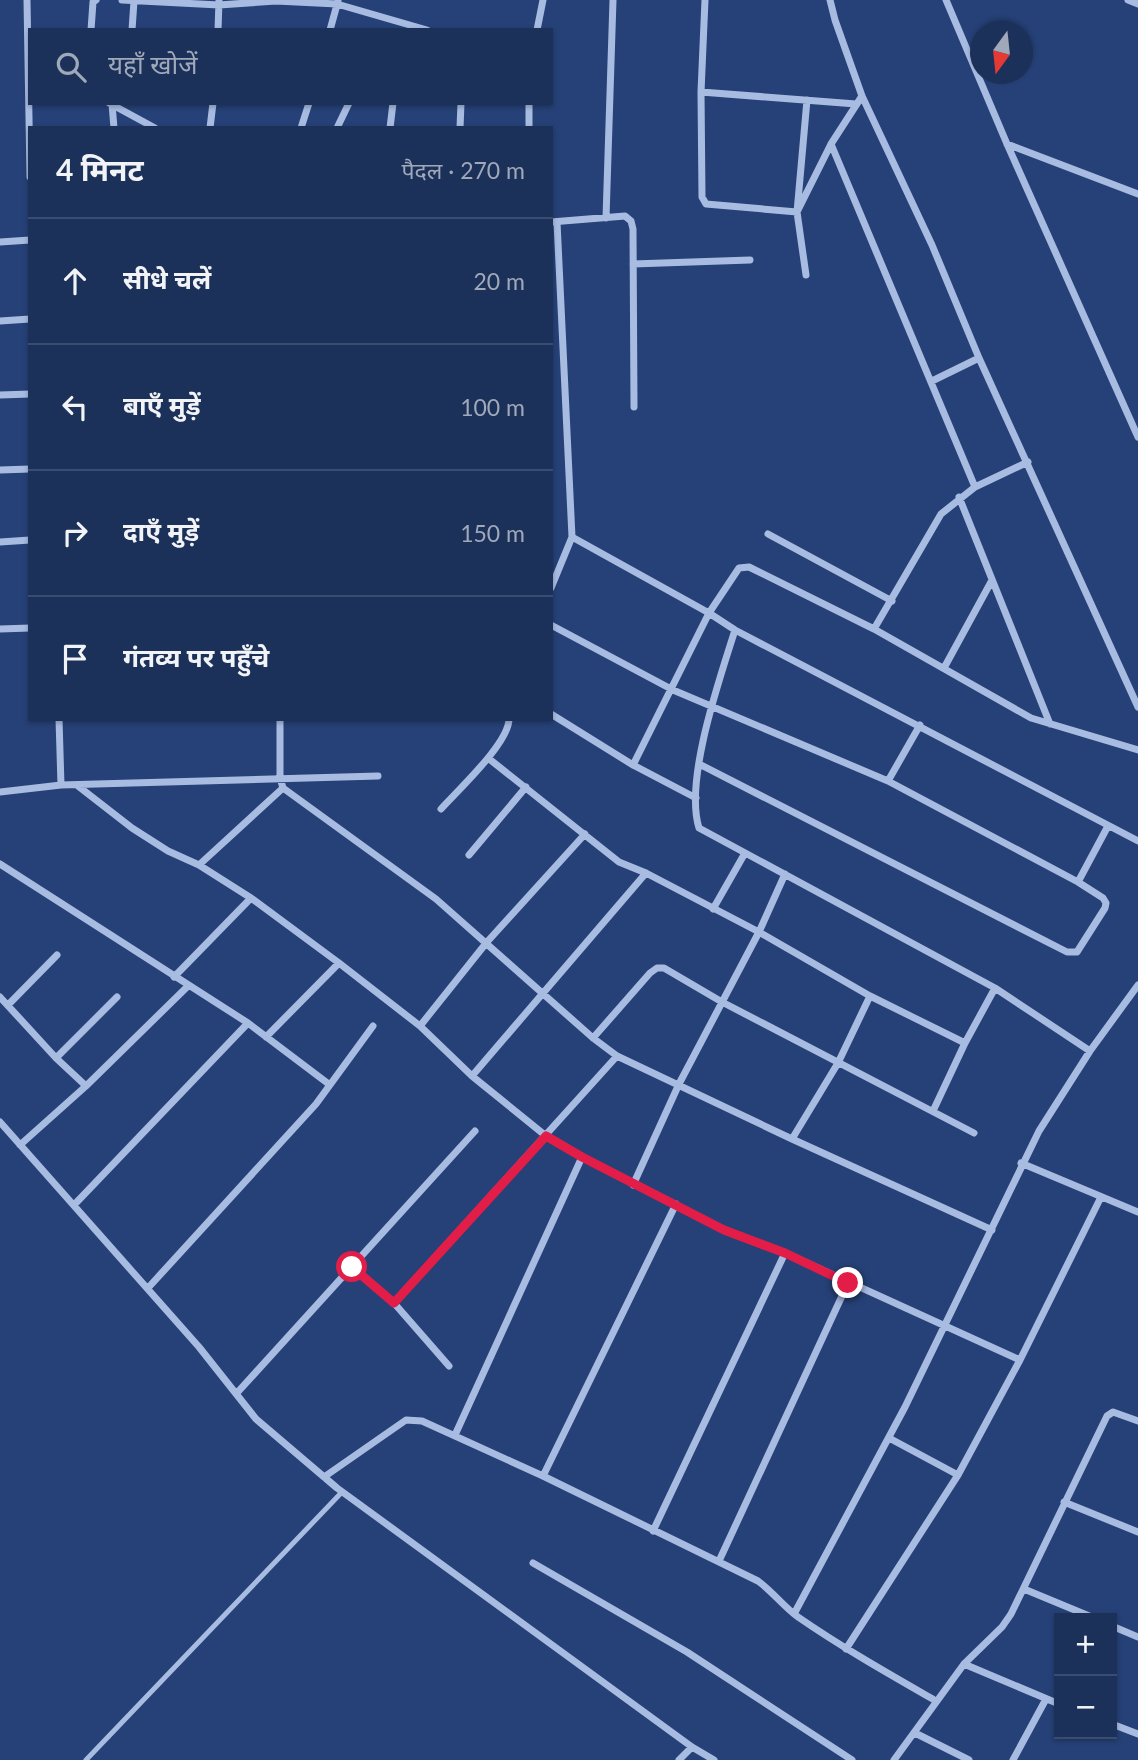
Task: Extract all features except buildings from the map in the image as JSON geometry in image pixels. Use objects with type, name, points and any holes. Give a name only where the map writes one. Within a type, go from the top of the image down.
[{"type":"street","points":[[27,0],[28,59]]},
{"type":"street","points":[[91,28],[93,2],[96,0]]},
{"type":"street","points":[[122,0],[338,2],[403,26]]},
{"type":"street","points":[[537,28],[544,0]]},
{"type":"street","points":[[606,218],[613,0]]},
{"type":"street","points":[[705,0],[701,92],[702,197],[706,204],[797,212]]},
{"type":"street","points":[[830,0],[862,96],[932,245],[979,358],[1138,708]]},
{"type":"street","points":[[946,0],[1138,437]]},
{"type":"street","points":[[1128,0],[1138,4]]},
{"type":"street","points":[[132,28],[134,1]]},
{"type":"street","points":[[218,28],[219,2]]},
{"type":"street","points":[[331,28],[338,2]]},
{"type":"street","points":[[701,92],[856,104]]},
{"type":"street","points":[[797,212],[831,144],[862,96]]},
{"type":"street","points":[[806,275],[797,212],[807,100]]},
{"type":"street","points":[[29,105],[29,126]]},
{"type":"street","points":[[111,105],[114,126]]},
{"type":"street","points":[[210,126],[213,105]]},
{"type":"street","points":[[302,126],[308,105]]},
{"type":"street","points":[[338,126],[348,105]]},
{"type":"street","points":[[390,126],[393,105]]},
{"type":"street","points":[[460,126],[461,105]]},
{"type":"street","points":[[529,105],[529,126]]},
{"type":"street","points":[[125,107],[152,126]]},
{"type":"street","points":[[831,144],[975,487]]},
{"type":"street","points":[[1007,144],[1138,194]]},
{"type":"street","points":[[553,583],[572,537],[554,222],[625,216],[631,221],[634,407]]},
{"type":"street","points":[[0,242],[28,240]]},
{"type":"street","points":[[633,264],[750,260]]},
{"type":"street","points":[[0,321],[28,319]]},
{"type":"street","points":[[932,382],[979,358]]},
{"type":"street","points":[[0,395],[28,394]]},
{"type":"street","points":[[874,629],[941,514],[959,497],[975,487],[1028,462]]},
{"type":"street","points":[[0,470],[28,469]]},
{"type":"street","points":[[959,497],[991,582],[1051,724]]},
{"type":"street","points":[[768,534],[892,601]]},
{"type":"street","points":[[572,537],[735,630],[1138,841]]},
{"type":"street","points":[[0,542],[28,540]]},
{"type":"street","points":[[633,765],[673,690],[709,613],[739,568],[749,567],[874,629],[1031,719],[1138,750]]},
{"type":"street","points":[[944,668],[991,582]]},
{"type":"street","points":[[553,626],[673,690],[888,781],[1078,882],[1104,898],[1106,903],[1077,952],[1067,952],[699,764]]},
{"type":"street","points":[[0,629],[28,628]]},
{"type":"street","points":[[735,630],[712,705],[699,764],[696,798],[696,820],[699,828],[995,988],[1090,1051]]},
{"type":"street","points":[[553,714],[633,765],[696,798]]},
{"type":"street","points":[[59,721],[61,785]]},
{"type":"street","points":[[280,721],[280,778],[283,788],[436,899],[593,1038],[617,1056],[992,1230]]},
{"type":"street","points":[[441,809],[488,758],[509,728],[509,721]]},
{"type":"street","points":[[888,781],[920,725]]},
{"type":"street","points":[[488,758],[610,856],[759,932],[870,996],[965,1043]]},
{"type":"street","points":[[0,792],[61,785],[378,776]]},
{"type":"street","points":[[78,786],[132,828],[251,898],[339,963],[420,1026],[472,1076],[546,1136],[634,1185],[724,1230],[785,1253],[1020,1360]]},
{"type":"street","points":[[469,855],[526,787]]},
{"type":"street","points":[[200,866],[283,788]]},
{"type":"street","points":[[1078,882],[1108,826]]},
{"type":"street","points":[[420,1026],[486,942],[585,834]]},
{"type":"street","points":[[713,909],[745,853]]},
{"type":"street","points":[[0,864],[248,1023],[330,1085]]},
{"type":"street","points":[[472,1076],[646,873]]},
{"type":"street","points":[[634,1185],[679,1084],[759,932],[785,874]]},
{"type":"street","points":[[174,977],[251,898]]},
{"type":"street","points":[[8,1005],[57,955]]},
{"type":"street","points":[[266,1037],[339,963]]},
{"type":"street","points":[[593,1038],[657,968],[670,972],[722,1002],[974,1133]]},
{"type":"street","points":[[794,1614],[889,1438],[992,1230],[1021,1163],[1090,1051],[1138,985]]},
{"type":"street","points":[[20,1145],[86,1086],[188,986]]},
{"type":"street","points":[[933,1111],[995,988]]},
{"type":"street","points":[[792,1139],[838,1063],[870,996]]},
{"type":"street","points":[[0,997],[56,1058],[86,1086]]},
{"type":"street","points":[[56,1058],[117,997]]},
{"type":"street","points":[[74,1205],[248,1023]]},
{"type":"street","points":[[148,1288],[317,1104],[373,1026]]},
{"type":"street","points":[[394,1303],[617,1056]]},
{"type":"street","points":[[0,1122],[148,1288],[256,1419],[342,1492],[692,1747],[714,1760]]},
{"type":"street","points":[[236,1394],[475,1131]]},
{"type":"street","points":[[455,1435],[582,1157]]},
{"type":"street","points":[[1021,1163],[1138,1212]]},
{"type":"street","points":[[846,1649],[958,1475],[1020,1360],[1101,1197]]},
{"type":"street","points":[[543,1476],[676,1204]]},
{"type":"street","points":[[653,1531],[785,1253]]},
{"type":"street","points":[[352,1267],[394,1303],[449,1366]]},
{"type":"street","points":[[719,1561],[848,1283]]},
{"type":"street","points":[[894,1760],[964,1664],[1002,1626],[1024,1589],[1109,1413],[1118,1413],[1138,1421]]},
{"type":"street","points":[[324,1477],[406,1420],[422,1421],[719,1561],[771,1591],[794,1614],[846,1649],[936,1701]]},
{"type":"street","points":[[889,1438],[958,1475]]},
{"type":"street","points":[[1064,1502],[1138,1532]]},
{"type":"street","points":[[533,1563],[687,1652],[852,1760]]},
{"type":"street","points":[[1024,1589],[1082,1613]]},
{"type":"street","points":[[1117,1628],[1138,1637]]},
{"type":"street","points":[[964,1664],[1054,1702]]},
{"type":"street","points":[[1013,1760],[1046,1699]]},
{"type":"street","points":[[1117,1726],[1138,1734]]},
{"type":"street","points":[[915,1732],[969,1760]]},
{"type":"street","points":[[679,1760],[692,1747]]},
{"type":"lane","points":[[86,1760],[342,1492]]},
{"type":"route","points":[[352,1267],[394,1303],[546,1136],[634,1185],[724,1230],[785,1253],[848,1283]]}]
